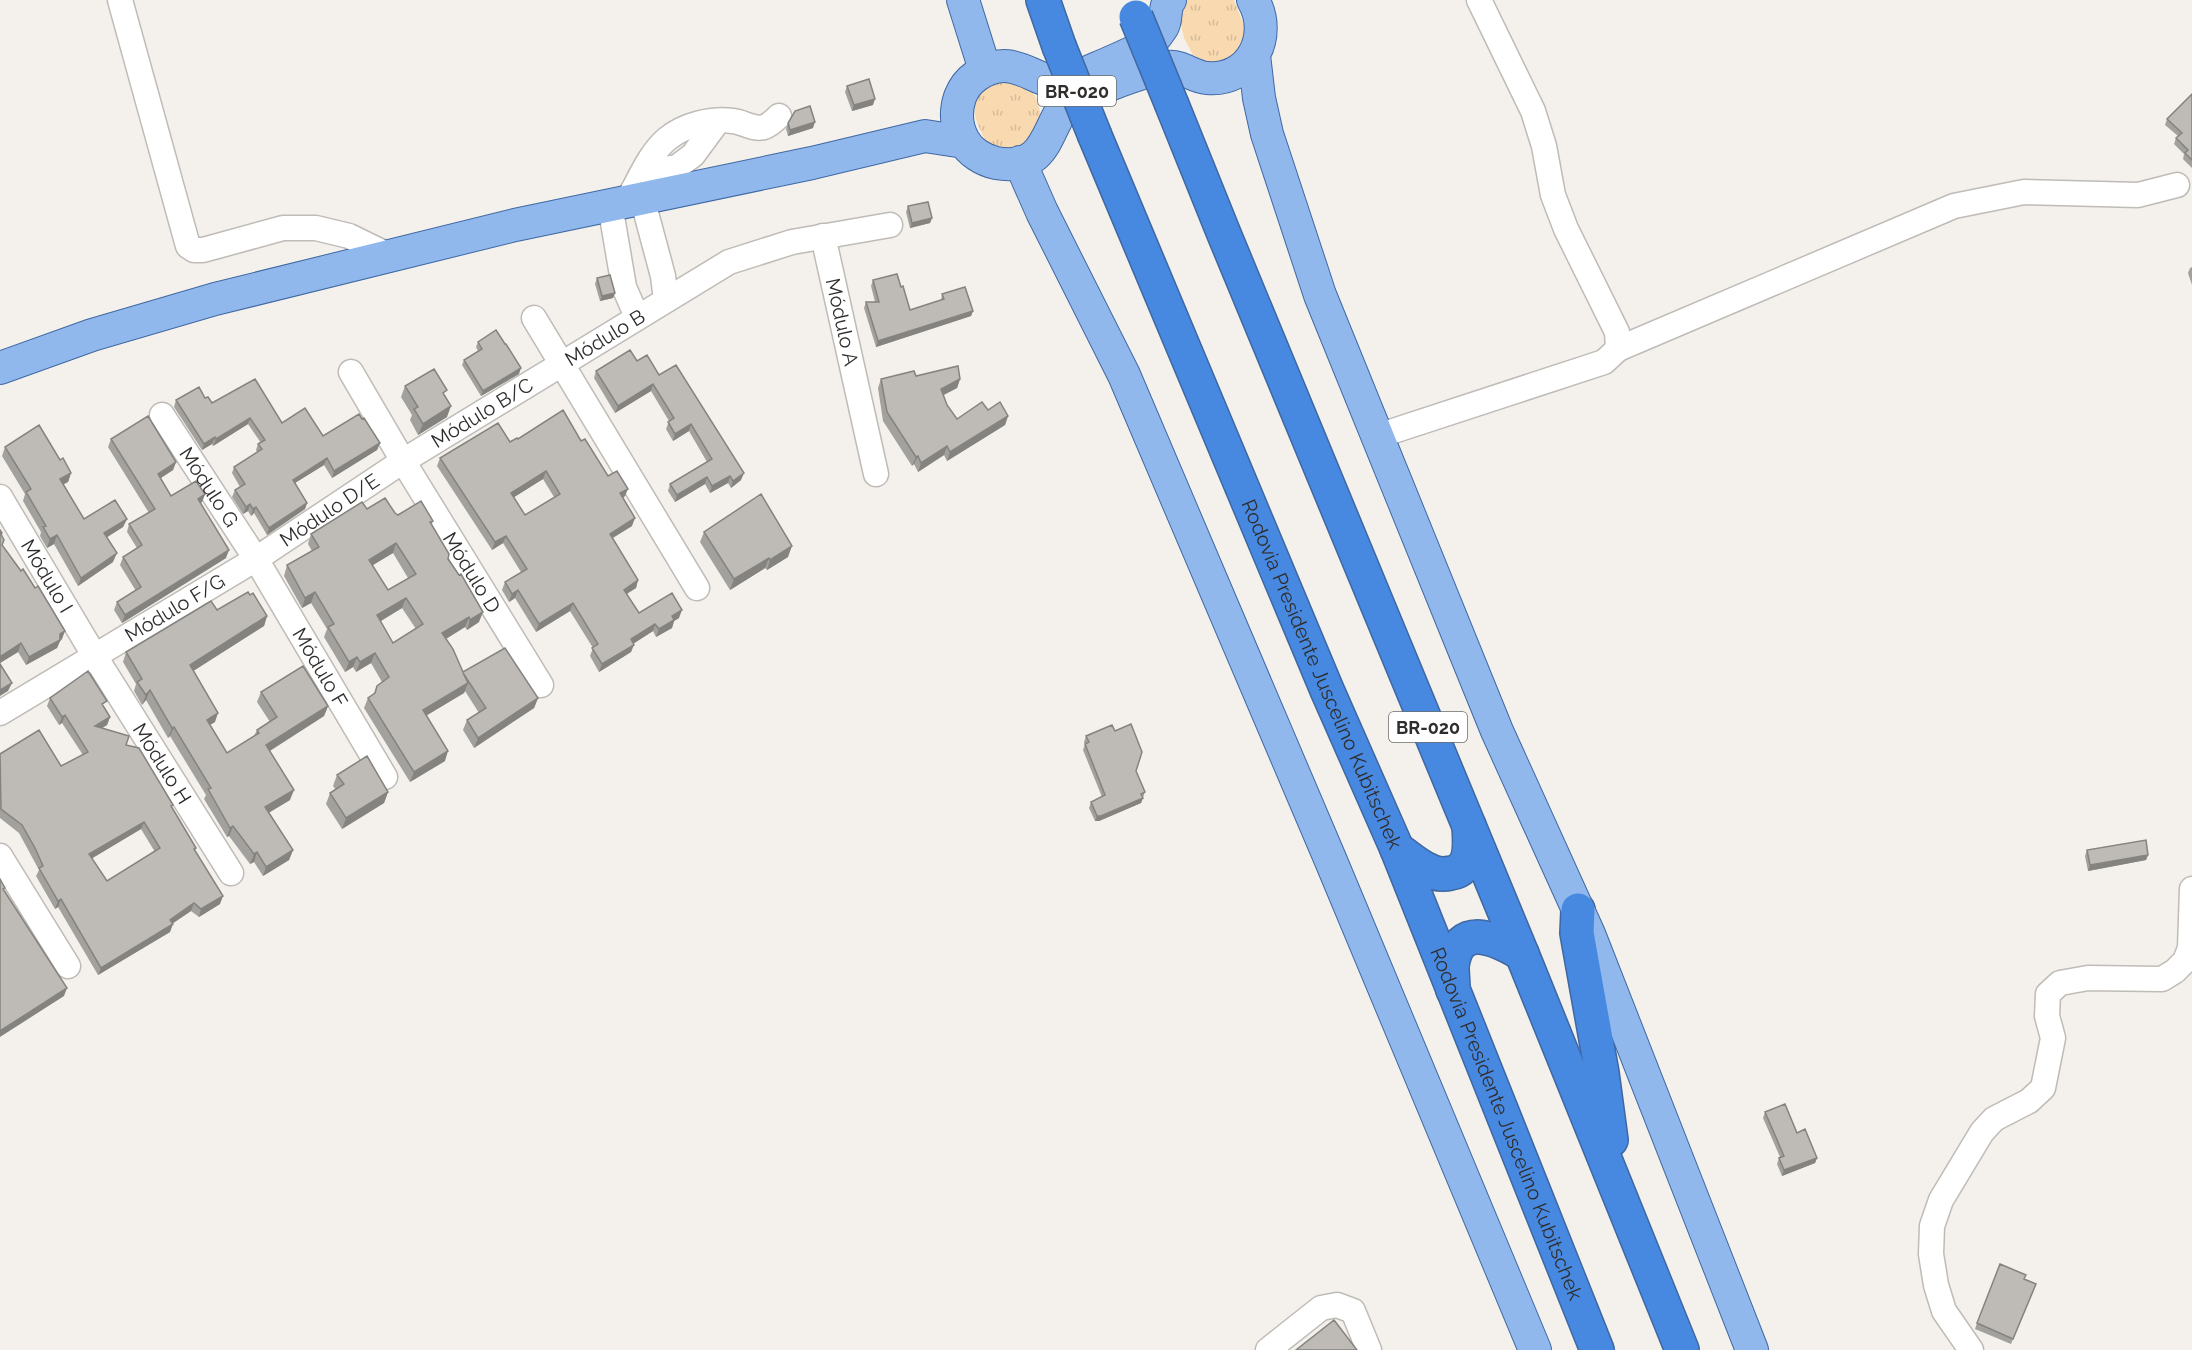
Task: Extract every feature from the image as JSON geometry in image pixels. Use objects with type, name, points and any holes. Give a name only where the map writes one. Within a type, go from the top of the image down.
[{"type":"highway","name":"Rodovia Presidente Juscelino Kubitschek","points":[[1043,0],[1095,136],[1323,679],[1397,849],[1597,1350]]},
{"type":"highway","name":"BR-020","points":[[1133,8],[1228,245],[1617,1186],[1682,1350]]},
{"type":"highway","points":[[1397,849],[1438,874],[1456,872],[1465,865],[1468,856],[1469,826]]},
{"type":"highway","points":[[1578,910],[1576,933],[1602,1073],[1617,1186]]},
{"type":"highway","points":[[1453,993],[1452,965],[1458,950],[1467,939],[1480,936],[1492,938],[1522,954]]},
{"type":"main road","points":[[963,0],[985,70]]},
{"type":"main road","points":[[1170,0],[1167,3],[1164,24],[1148,45],[1065,82],[1047,80],[1025,69],[1001,66],[985,70],[971,80],[961,94],[957,111],[958,127],[964,142],[975,154],[989,161],[1004,164],[1020,162],[1033,155],[1044,145],[1061,112],[1073,99],[1155,69],[1174,66],[1207,78],[1221,78],[1234,73],[1245,66],[1254,55],[1260,40],[1262,25],[1253,0]]},
{"type":"main road","points":[[1254,55],[1266,134],[1320,295],[1497,731],[1589,934],[1752,1350]]},
{"type":"main road","points":[[925,136],[957,111]]},
{"type":"main road","points":[[0,368],[92,335],[215,299],[631,194],[812,163],[925,136],[964,142]]},
{"type":"main road","points":[[1020,162],[1042,212],[1124,375],[1331,861],[1535,1350]]},
{"type":"street","points":[[120,0],[188,246],[194,250],[203,250],[283,228],[316,228],[349,236],[390,256]]},
{"type":"street","points":[[1479,0],[1533,111],[1544,146],[1553,195],[1566,229],[1617,332],[1618,349]]},
{"type":"street","points":[[631,194],[693,155],[718,122],[733,121],[764,127],[779,116]]},
{"type":"street","points":[[1378,436],[1604,362],[1618,349],[1954,206],[2024,192],[2138,195],[2176,185]]},
{"type":"street","points":[[631,194],[663,276],[666,300]]},
{"type":"street","points":[[631,194],[624,287],[637,317]]},
{"type":"street","points":[[823,236],[890,225]]},
{"type":"street","name":"Módulo B","points":[[697,588],[561,364],[729,262],[792,242],[823,236]]},
{"type":"street","name":"Módulo A","points":[[823,236],[876,474]]},
{"type":"street","points":[[534,318],[561,364]]},
{"type":"street","name":"Módulo B/C","points":[[402,461],[561,364]]},
{"type":"street","name":"Módulo D","points":[[351,372],[402,461],[541,685]]},
{"type":"street","name":"Módulo G","points":[[162,415],[256,559]]},
{"type":"street","name":"Módulo D/E","points":[[256,559],[402,461]]},
{"type":"street","name":"Módulo I","points":[[0,497],[94,655]]},
{"type":"street","name":"Módulo F/G","points":[[0,712],[256,559]]},
{"type":"street","name":"Módulo F","points":[[256,559],[385,777]]},
{"type":"street","name":"Módulo H","points":[[94,655],[231,873]]},
{"type":"street","points":[[0,856],[68,966]]},
{"type":"street","points":[[1971,1350],[1944,1311],[1936,1285],[1931,1254],[1932,1226],[1941,1200],[1982,1132],[1994,1119],[2029,1101],[2043,1088],[2053,1038],[2047,1016],[2048,994],[2060,983],[2088,978],[2162,979],[2175,971],[2185,961],[2190,948],[2192,889]]},
{"type":"street","points":[[1268,1350],[1321,1308],[1337,1305],[1353,1311],[1369,1350]]},
{"type":"green space","points":[[1184,0],[1234,0],[1247,33],[1241,55],[1213,64],[1193,55],[1184,38],[1179,17]]},
{"type":"green space","points":[[990,75],[1027,86],[1036,97],[1042,119],[1025,153],[989,146],[979,127],[975,101]]},
{"type":"building","points":[[869,79],[875,99],[854,105],[847,86]]},
{"type":"building","points":[[2192,94],[2192,160],[2185,153],[2188,150],[2176,138],[2182,133],[2167,119]]},
{"type":"building","points":[[810,106],[815,122],[790,130],[788,123],[795,111]]},
{"type":"building","points":[[928,202],[932,218],[912,223],[908,206]]},
{"type":"building","points":[[897,274],[910,310],[944,299],[942,294],[965,287],[973,311],[878,341],[866,302],[879,302],[873,280]]},
{"type":"building","points":[[610,275],[615,293],[602,296],[597,278]]},
{"type":"building","points":[[496,330],[521,368],[483,391],[464,360],[482,349],[478,342]]},
{"type":"building","points":[[630,350],[637,361],[647,355],[659,375],[676,365],[744,473],[733,481],[730,476],[712,486],[707,477],[677,495],[670,484],[712,459],[691,424],[675,434],[668,422],[674,418],[653,384],[618,406],[596,371]]},
{"type":"building","points":[[958,366],[960,379],[941,389],[947,405],[957,419],[982,402],[988,410],[1000,402],[1008,416],[950,452],[947,446],[921,463],[887,412],[881,379],[914,371],[916,376]]},
{"type":"building","points":[[434,369],[447,390],[443,393],[451,406],[423,424],[414,409],[418,407],[405,386]]},
{"type":"building","points":[[255,379],[282,423],[305,408],[323,436],[359,414],[380,443],[334,471],[327,458],[293,480],[307,503],[269,528],[256,507],[253,509],[250,504],[246,507],[235,490],[245,484],[234,467],[262,449],[258,444],[265,440],[250,418],[204,444],[176,400],[199,387],[205,398],[208,397],[212,403]]},
{"type":"building","points":[[563,410],[581,441],[585,439],[608,476],[617,471],[628,489],[620,493],[635,518],[610,534],[638,580],[624,590],[639,613],[672,593],[682,610],[672,616],[674,620],[659,629],[655,624],[631,639],[634,645],[602,664],[592,648],[598,644],[573,603],[539,624],[518,590],[512,594],[505,582],[527,569],[506,536],[495,542],[440,458],[498,423],[510,442]],"holes":[[[546,471],[560,494],[525,515],[511,493]]]},
{"type":"building","points":[[148,416],[176,462],[158,474],[171,496],[196,481],[205,494],[198,499],[229,550],[125,615],[117,602],[141,587],[123,557],[142,545],[129,524],[155,509],[111,439]]},
{"type":"building","points":[[39,425],[60,460],[63,458],[71,473],[60,479],[84,519],[115,500],[127,519],[104,533],[117,553],[81,578],[57,535],[50,539],[43,527],[46,526],[26,492],[31,489],[5,447]]},
{"type":"building","points":[[761,494],[792,546],[734,579],[704,532]]},
{"type":"building","points":[[385,498],[398,515],[421,501],[433,521],[430,522],[449,554],[448,559],[459,575],[461,574],[483,612],[470,620],[469,617],[442,633],[453,649],[463,672],[505,648],[538,698],[478,738],[467,720],[486,708],[463,673],[468,683],[423,710],[448,751],[414,772],[368,698],[375,693],[377,686],[389,677],[375,653],[360,662],[357,657],[349,662],[328,627],[334,624],[315,592],[305,598],[287,565],[319,547],[311,534],[362,502],[367,509]],"holes":[[[396,543],[416,574],[388,590],[369,560]],[[406,598],[423,624],[393,643],[377,615]]]},
{"type":"building","points":[[0,530],[4,540],[2,545],[21,571],[23,569],[35,588],[38,586],[65,631],[60,634],[60,640],[29,657],[21,643],[0,657]]},
{"type":"building","points":[[248,592],[250,595],[253,593],[267,616],[190,665],[218,713],[207,720],[227,753],[259,733],[257,730],[277,717],[261,692],[303,666],[328,706],[266,745],[294,790],[265,807],[293,850],[266,867],[257,852],[254,854],[233,826],[230,828],[208,789],[211,788],[174,727],[172,728],[150,690],[146,695],[137,682],[142,679],[126,652],[211,601],[217,610]]},
{"type":"building","points":[[0,664],[12,683],[0,690]]},
{"type":"building","points":[[88,671],[107,701],[102,704],[110,717],[95,726],[129,736],[126,745],[139,748],[173,805],[171,806],[196,848],[194,849],[223,896],[201,909],[194,903],[170,920],[173,924],[101,968],[61,899],[58,901],[39,868],[43,866],[22,825],[1,809],[0,754],[39,730],[61,766],[88,752],[65,715],[62,717],[50,698]],"holes":[[[144,822],[160,848],[107,881],[89,854]]]},
{"type":"building","points":[[1131,724],[1142,752],[1136,771],[1145,792],[1141,794],[1143,798],[1097,816],[1091,802],[1105,795],[1085,744],[1089,742],[1086,736],[1112,725],[1115,731]]},
{"type":"building","points":[[367,756],[388,792],[346,818],[330,793],[344,784],[337,775]]},
{"type":"building","points":[[2146,840],[2148,855],[2090,865],[2087,850]]},
{"type":"building","points":[[0,879],[5,888],[3,889],[67,988],[0,1031]]},
{"type":"building","points":[[1785,1104],[1797,1133],[1805,1129],[1817,1158],[1784,1170],[1779,1158],[1784,1156],[1765,1112]]},
{"type":"building","points":[[2000,1264],[2026,1275],[2024,1279],[2036,1284],[2013,1339],[1977,1323]]},
{"type":"building","points":[[1334,1320],[1357,1350],[1296,1350]]}]
